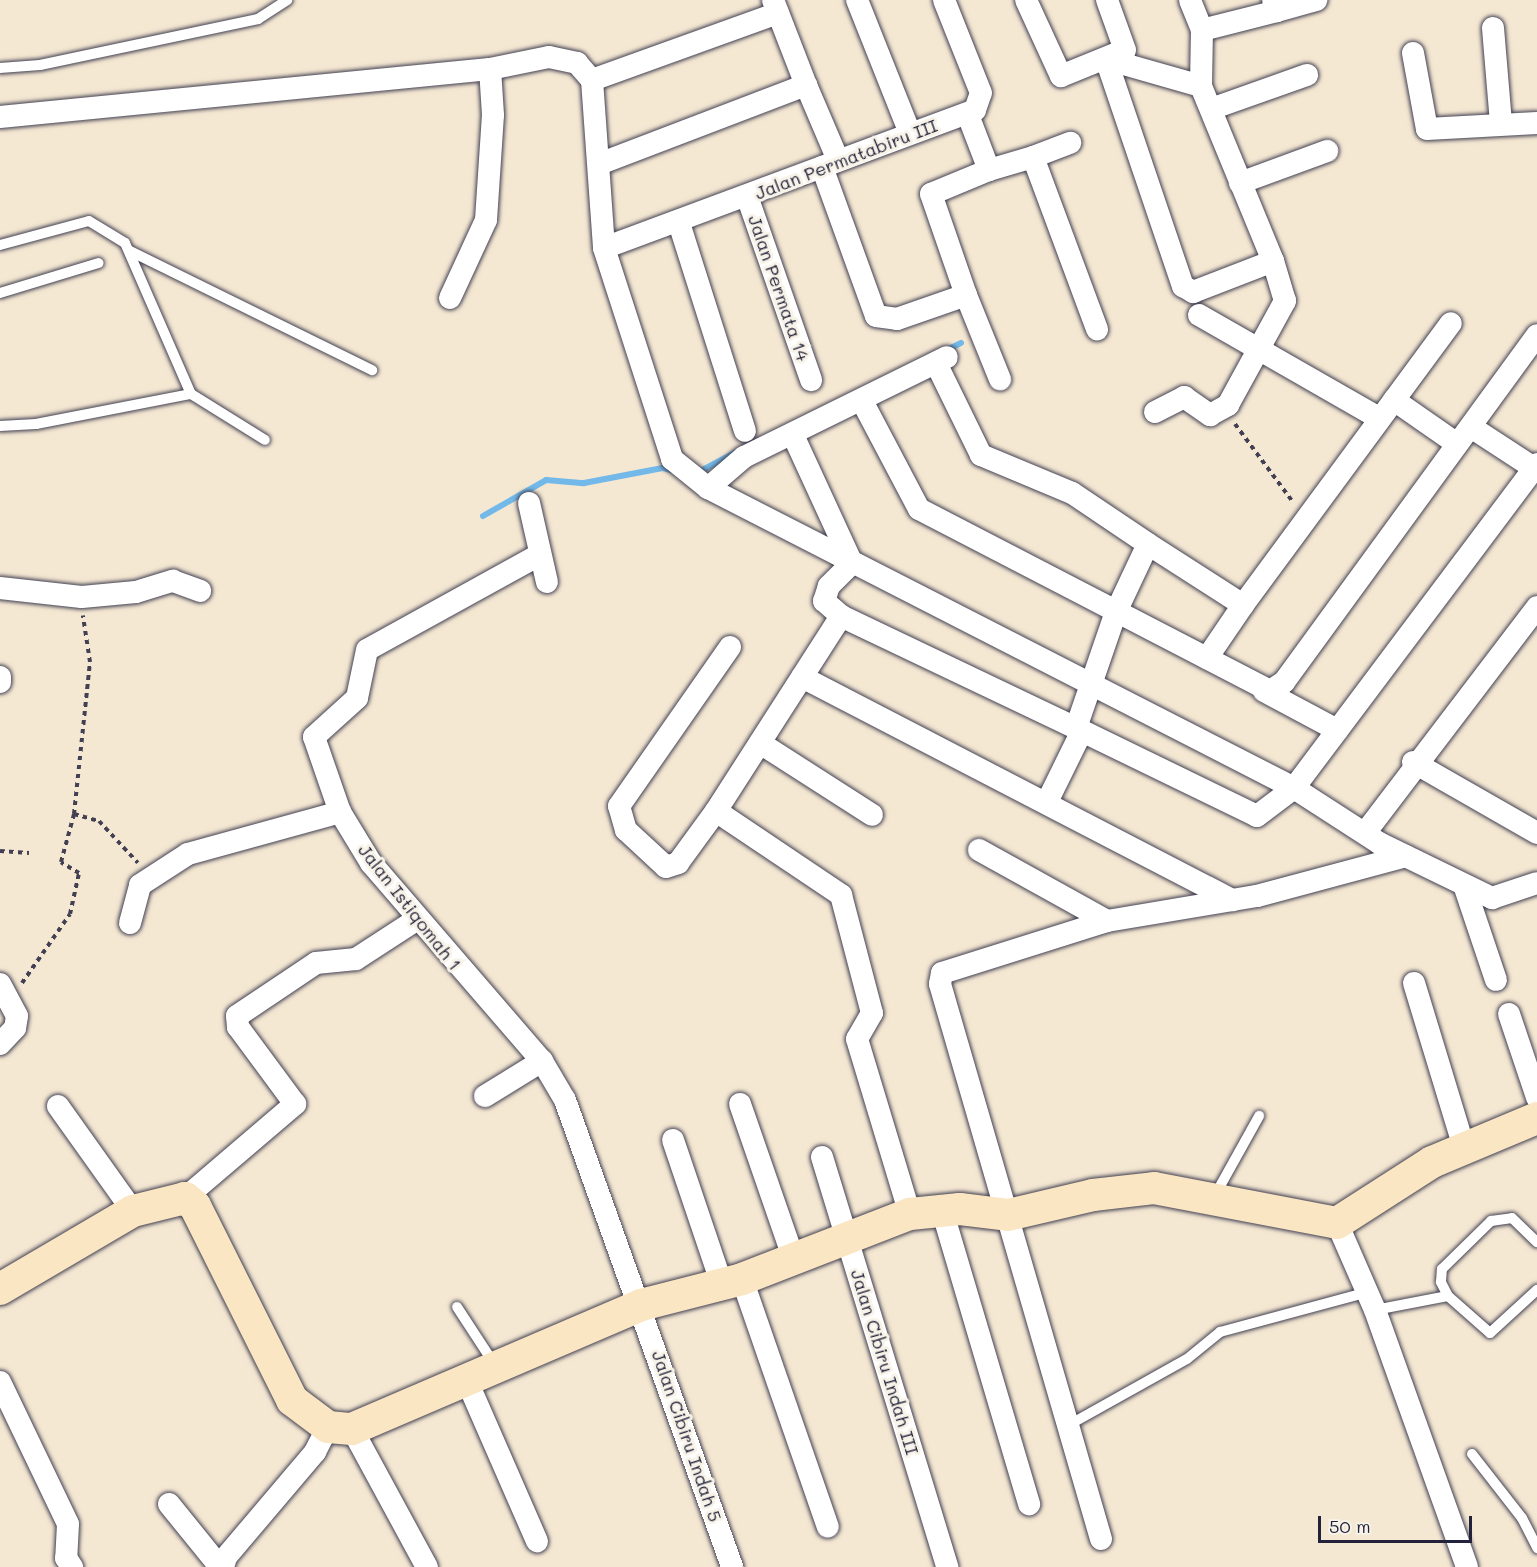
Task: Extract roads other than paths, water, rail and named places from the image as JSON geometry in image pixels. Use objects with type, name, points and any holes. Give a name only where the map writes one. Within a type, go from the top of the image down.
[{"type":"street","points":[[857,0],[910,133]]},
{"type":"street","points":[[944,0],[981,93],[968,115],[989,170]]},
{"type":"street","points":[[1026,0],[1061,76],[1106,59],[1126,46],[1107,0]]},
{"type":"street","points":[[1155,412],[1184,398],[1204,413],[1215,415],[1224,408],[1286,299],[1273,261],[1201,86],[1202,30],[1191,0]]},
{"type":"street","points":[[1202,30],[1275,6],[1316,0]]},
{"type":"street","points":[[592,80],[775,7],[806,85],[876,316],[897,319],[966,295]]},
{"type":"street","points":[[1493,28],[1501,124]]},
{"type":"street","points":[[1413,53],[1427,129],[1537,123]]},
{"type":"street","points":[[0,117],[490,69],[563,59],[576,63],[592,80],[604,248],[679,466],[708,488],[1090,688],[1294,788],[1365,833],[1464,885],[1492,898],[1537,883]]},
{"type":"street","points":[[1106,59],[1201,86]]},
{"type":"street","points":[[1106,59],[1183,286],[1193,292],[1273,261]]},
{"type":"street","points":[[450,298],[486,220],[493,115],[490,69]]},
{"type":"street","points":[[1211,109],[1307,75]]},
{"type":"street","points":[[599,164],[806,85]]},
{"type":"street","name":"Jalan Permatabiru III","points":[[604,248],[679,223],[910,133],[968,115]]},
{"type":"street","points":[[1000,379],[966,295],[931,194],[989,170],[1071,143]]},
{"type":"street","points":[[1240,183],[1327,150]]},
{"type":"street","points":[[1033,157],[1097,329]]},
{"type":"street","name":"Jalan Permata 14","points":[[747,196],[811,381]]},
{"type":"street","points":[[679,223],[745,431]]},
{"type":"street","points":[[1199,315],[1258,351],[1379,418]]},
{"type":"street","points":[[1207,658],[1306,515],[1451,323]]},
{"type":"street","points":[[1264,691],[1284,682],[1537,335]]},
{"type":"street","points":[[708,488],[744,457],[793,435],[942,360],[981,455],[1072,493],[1243,605]]},
{"type":"street","points":[[852,563],[829,586],[824,601],[841,616],[1257,816],[1294,788],[1535,466],[1464,435],[1394,400]]},
{"type":"street","points":[[862,401],[919,509],[1207,658],[1338,730]]},
{"type":"street","points":[[793,435],[852,563]]},
{"type":"street","points":[[529,503],[538,555],[547,582]]},
{"type":"street","points":[[1047,802],[1079,730],[1090,688],[1116,612],[1148,544]]},
{"type":"street","name":"Jalan Istiqomah 1","points":[[538,555],[367,650],[357,698],[314,734],[340,812],[416,920],[542,1061],[565,1100],[641,1305]]},
{"type":"street","points":[[0,588],[82,597],[136,592],[173,581],[200,591]]},
{"type":"street","points":[[1365,833],[1413,762],[1537,607]]},
{"type":"street","points":[[730,647],[618,810],[626,831],[669,868],[678,863],[716,811],[841,616]]},
{"type":"street","points":[[802,676],[1233,900]]},
{"type":"street","points":[[0,677],[0,682]]},
{"type":"street","points":[[760,743],[872,815]]},
{"type":"street","points":[[1413,762],[1537,833]]},
{"type":"street","points":[[716,811],[841,895],[872,1013],[857,1039],[910,1214]]},
{"type":"street","points":[[130,923],[134,896],[151,876],[188,854],[340,812]]},
{"type":"street","points":[[979,850],[1107,921]]},
{"type":"street","points":[[1101,1539],[940,984],[942,973],[1107,921],[1233,900],[1406,856]]},
{"type":"street","points":[[1464,885],[1496,980]]},
{"type":"street","points":[[0,1289],[133,1211],[185,1198],[295,1104],[238,1027],[237,1016],[325,959],[356,959],[416,920]]},
{"type":"street","points":[[1414,983],[1464,1148]]},
{"type":"street","points":[[0,1044],[15,1028],[6,993]]},
{"type":"street","points":[[1509,1014],[1537,1097]]},
{"type":"street","points":[[485,1096],[542,1061]]},
{"type":"street","points":[[740,1104],[794,1260]]},
{"type":"street","points":[[58,1106],[133,1211]]},
{"type":"street","points":[[169,1504],[222,1567],[226,1557],[315,1452],[340,1428],[467,1381],[641,1305],[732,1282],[910,1214],[942,1210],[1008,1215],[1093,1195],[1154,1188],[1214,1197],[1336,1223],[1402,1180],[1464,1148],[1537,1118]]},
{"type":"street","points":[[673,1140],[732,1282],[828,1527]]},
{"type":"street","name":"Jalan Cibiru Indah III","points":[[822,1157],[947,1567]]},
{"type":"street","points":[[185,1198],[195,1206],[279,1381],[311,1418],[340,1428],[427,1567]]},
{"type":"street","points":[[942,1210],[1029,1504]]},
{"type":"street","points":[[1336,1223],[1371,1301],[1467,1567]]},
{"type":"street","name":"Jalan Cibiru Indah 5","points":[[641,1305],[732,1567]]},
{"type":"street","points":[[467,1381],[537,1541]]},
{"type":"street","points":[[0,1382],[68,1524],[64,1564]]},
{"type":"lane","points":[[0,68],[40,65],[258,19],[286,0]]},
{"type":"lane","points":[[0,245],[89,221],[130,251],[372,370]]},
{"type":"lane","points":[[130,251],[191,394],[265,440]]},
{"type":"lane","points":[[0,293],[99,264]]},
{"type":"lane","points":[[0,426],[36,424],[191,394]]},
{"type":"lane","points":[[1214,1197],[1259,1116]]},
{"type":"lane","points":[[1537,1242],[1512,1218],[1491,1221],[1442,1269],[1448,1296],[1490,1333],[1537,1290]]},
{"type":"lane","points":[[1067,1426],[1187,1359],[1220,1332],[1371,1301],[1448,1296]]},
{"type":"lane","points":[[457,1307],[497,1367]]},
{"type":"lane","points":[[1472,1454],[1522,1518],[1537,1548]]},
{"type":"waterway","points":[[945,351],[961,343]]},
{"type":"waterway","points":[[697,473],[736,452]]},
{"type":"waterway","points":[[483,516],[546,480],[584,483],[663,468],[674,471]]}]
